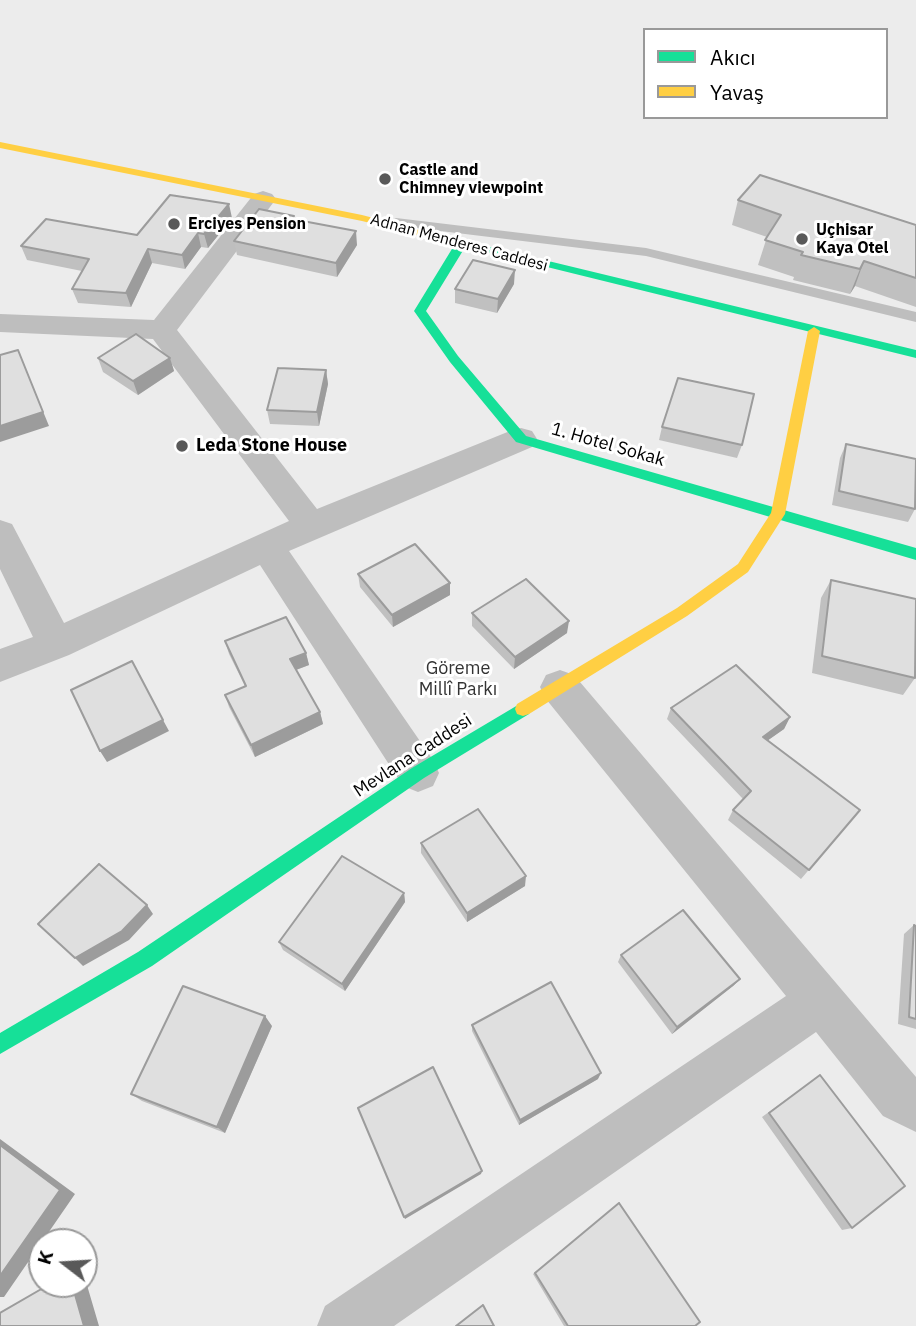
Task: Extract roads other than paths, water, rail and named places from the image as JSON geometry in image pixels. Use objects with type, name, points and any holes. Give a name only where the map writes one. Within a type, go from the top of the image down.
[{"type":"street","name":"Adnan Menderes Caddesi","points":[[0,145],[362,218],[916,354]]},
{"type":"street","points":[[162,330],[263,199]]},
{"type":"street","points":[[0,666],[56,644],[312,526],[521,439],[454,359],[421,311],[461,244]]},
{"type":"street","points":[[0,323],[162,330]]},
{"type":"street","points":[[162,330],[312,526]]},
{"type":"street","name":"Mevlana Caddesi","points":[[0,1044],[145,959],[418,773],[682,612],[743,568],[778,514],[814,331]]},
{"type":"street","name":"1. Hotel Sokak","points":[[521,439],[916,554]]},
{"type":"street","points":[[0,533],[56,644]]},
{"type":"street","points":[[267,547],[418,773]]},
{"type":"street","points":[[559,687],[901,1098],[916,1107]]},
{"type":"street","points":[[345,1326],[820,1001]]},
{"type":"lane","points":[[362,218],[646,252],[916,317]]},
{"type":"place","name":"Castle and Chimney viewpoint","points":[[385,179]]},
{"type":"place","name":"Erciyes Pension","points":[[174,224]]},
{"type":"place","name":"Uçhisar Kaya Otel","points":[[802,239]]},
{"type":"place","name":"Leda Stone House","points":[[182,446]]},
{"type":"park label","name":"Göreme Millî Parkı","points":[[458,679]]}]
